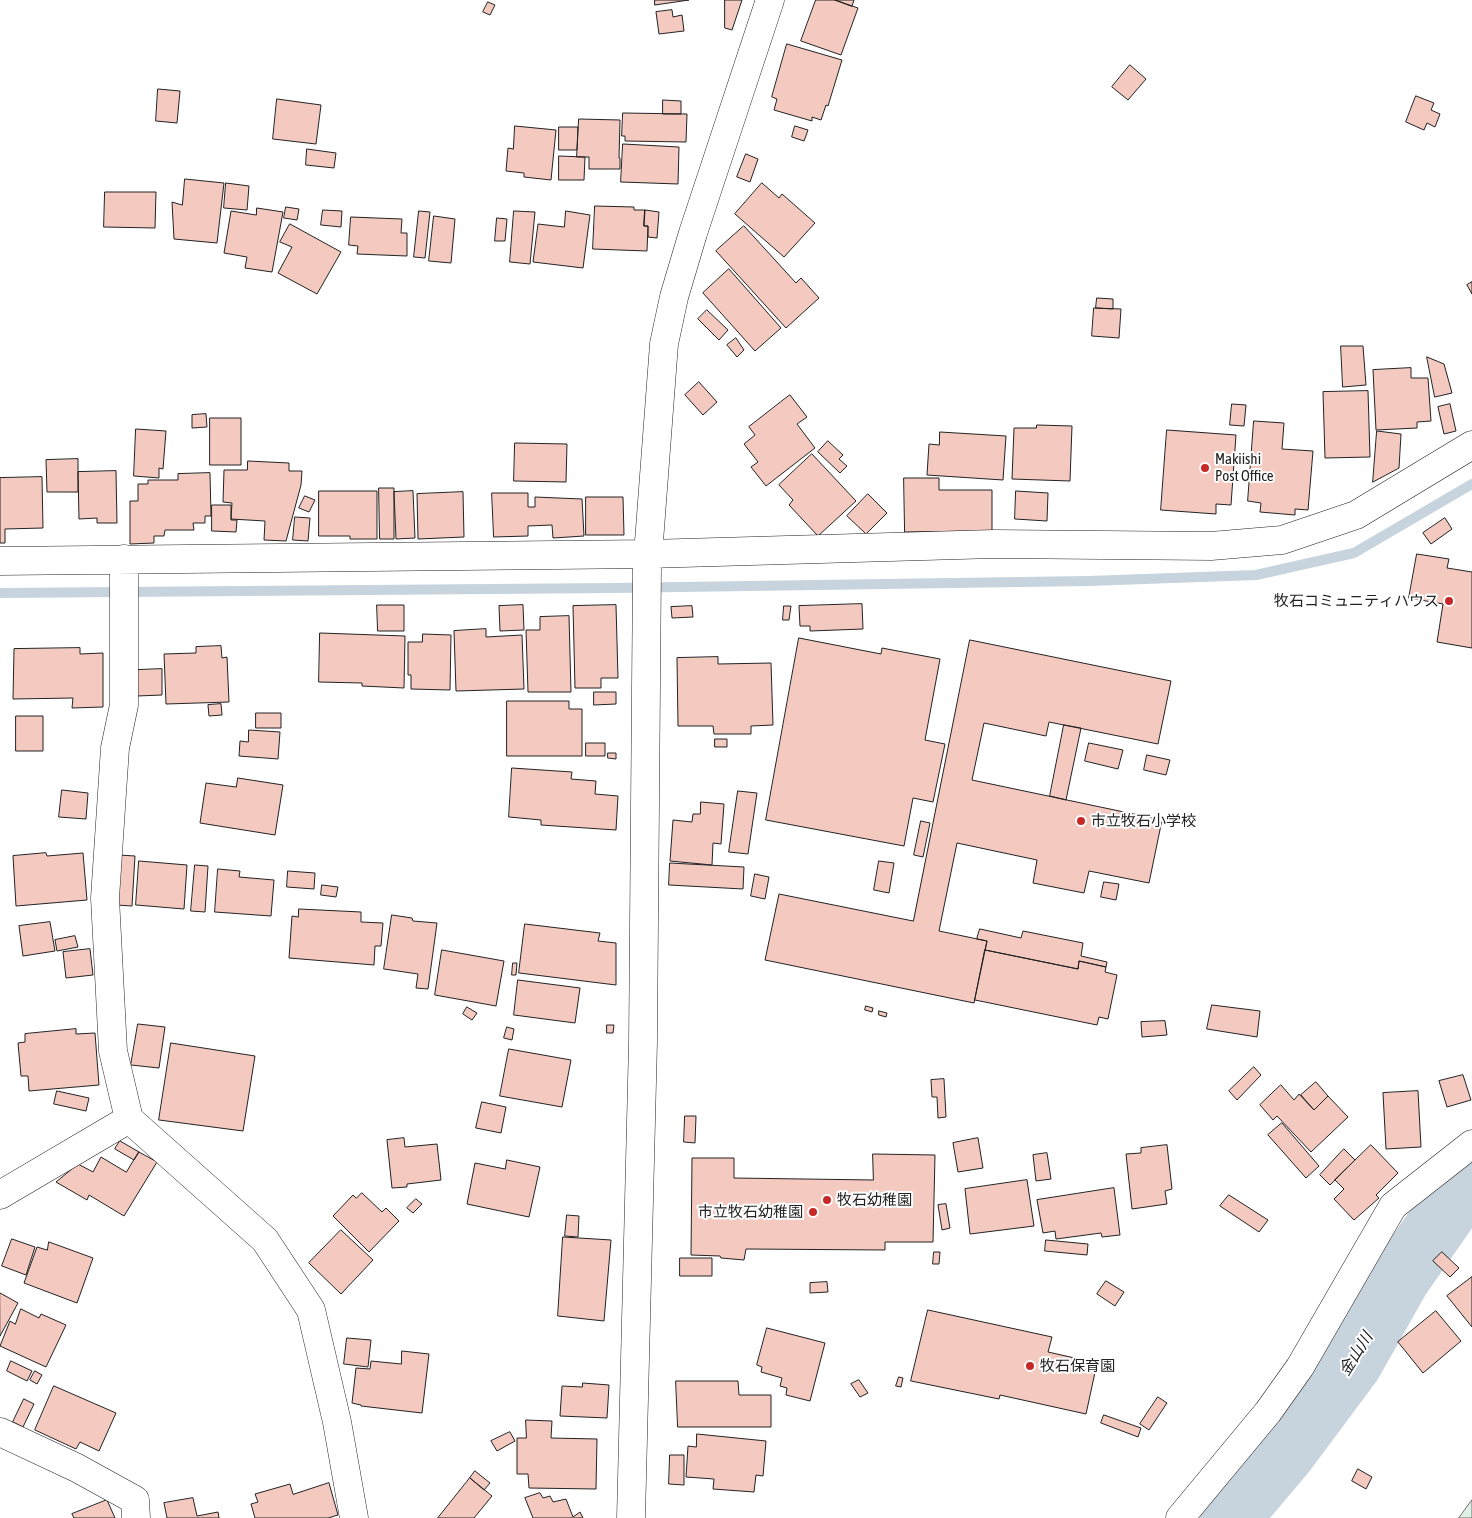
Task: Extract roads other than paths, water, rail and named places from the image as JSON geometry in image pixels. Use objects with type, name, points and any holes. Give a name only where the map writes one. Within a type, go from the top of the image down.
[{"type":"street","points":[[631,1518],[643,1042],[647,577],[664,344],[674,297],[696,224],[770,0]]},
{"type":"street","points":[[0,561],[124,581],[647,577],[994,544],[1211,546],[1282,540],[1356,516],[1472,445]]},
{"type":"street","points":[[124,581],[124,705],[114,748],[105,898],[114,1051],[130,1119],[264,1240],[311,1310],[337,1422],[354,1518]]},
{"type":"street","points":[[0,1195],[130,1119]]},
{"type":"street","points":[[1180,1518],[1268,1412],[1300,1367],[1393,1206],[1472,1144]]},
{"type":"street","points":[[0,1432],[77,1468],[135,1500],[136,1518]]},
{"type":"waterway","points":[[0,593],[613,588],[1089,581],[1256,575],[1354,553],[1472,484]]},
{"type":"waterway","name":"金山川","points":[[1230,1518],[1285,1453],[1352,1363],[1400,1278],[1449,1208],[1472,1185]]},
{"type":"place","name":"Makiishi Post Office","points":[[1205,468]]},
{"type":"place","name":"牧石コミュニティハウス","points":[[1449,601]]},
{"type":"place","name":"市立牧石小学校","points":[[1081,821]]},
{"type":"place","name":"牧石幼稚園","points":[[827,1200]]},
{"type":"place","name":"市立牧石幼稚園","points":[[813,1212]]},
{"type":"place","name":"牧石保育園","points":[[1030,1366]]}]
